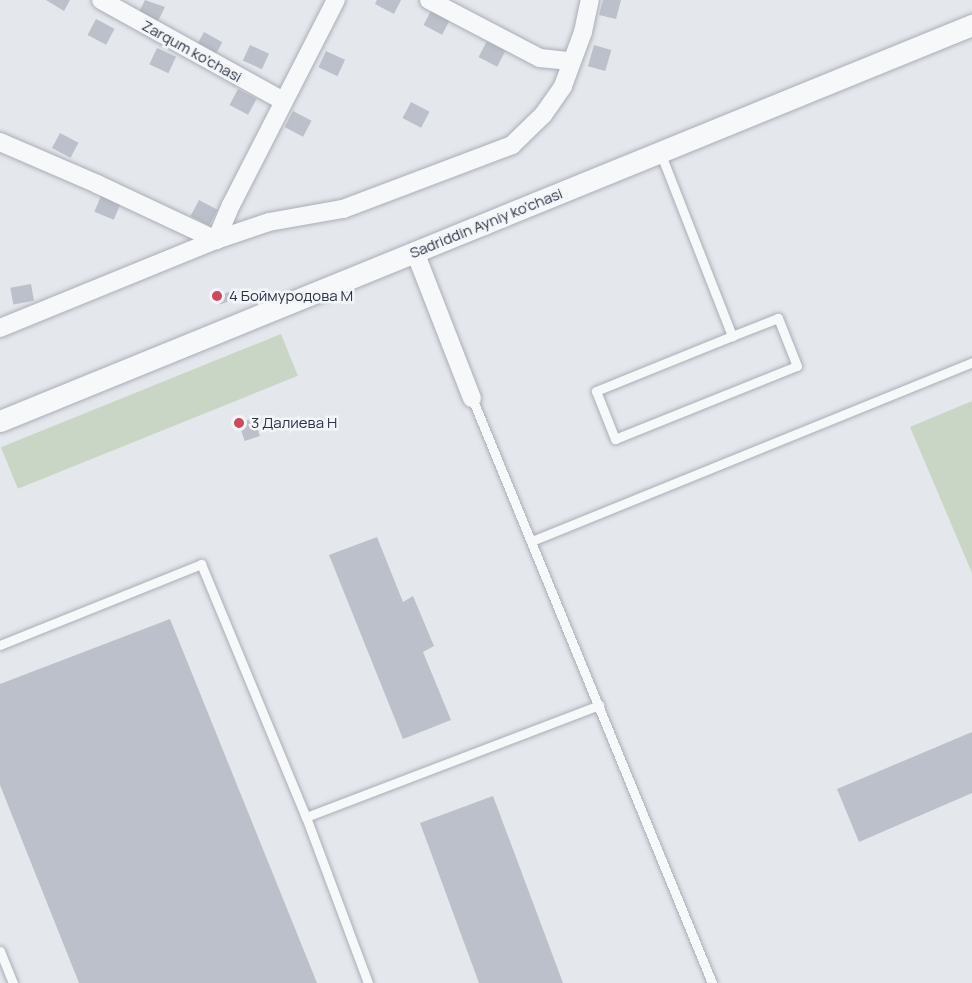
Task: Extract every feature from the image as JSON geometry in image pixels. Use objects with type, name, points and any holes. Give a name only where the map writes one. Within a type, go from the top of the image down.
[{"type":"street","name":"Zarqum ko'chasi","points":[[101,0],[283,101]]},
{"type":"street","points":[[216,240],[283,101],[336,0]]},
{"type":"street","points":[[429,0],[540,58],[570,61]]},
{"type":"street","points":[[0,328],[216,240],[269,222],[343,209],[512,145],[543,115],[563,86],[582,32],[590,0]]},
{"type":"street","name":"Sadriddin Ayniy ko'chasi","points":[[0,421],[972,25]]},
{"type":"street","points":[[0,142],[97,184],[216,240]]},
{"type":"street","points":[[415,252],[472,398]]},
{"type":"lane","points":[[660,152],[732,336]]},
{"type":"lane","points":[[778,318],[796,366],[615,439],[596,392],[732,336],[778,318]]},
{"type":"lane","points":[[532,541],[972,362]]},
{"type":"lane","points":[[472,398],[712,983]]},
{"type":"lane","points":[[0,645],[201,564],[306,818],[368,983]]},
{"type":"lane","points":[[306,818],[599,705]]},
{"type":"lane","points":[[0,951],[13,983]]},
{"type":"green space","points":[[281,334],[298,376],[18,489],[1,447]]},
{"type":"green space","points":[[972,401],[972,573],[910,427]]},
{"type":"building","points":[[46,0],[70,0],[64,11]]},
{"type":"building","points":[[145,0],[165,7],[157,23],[138,14]]},
{"type":"building","points":[[377,0],[401,0],[394,14],[375,4]]},
{"type":"building","points":[[603,0],[621,0],[616,19],[599,15]]},
{"type":"building","points":[[432,9],[451,19],[442,35],[424,25]]},
{"type":"building","points":[[96,19],[115,29],[106,45],[88,35]]},
{"type":"building","points":[[204,32],[222,42],[214,58],[195,48]]},
{"type":"building","points":[[487,41],[506,51],[497,67],[479,57]]},
{"type":"building","points":[[250,45],[269,54],[262,69],[243,60]]},
{"type":"building","points":[[594,45],[611,50],[605,71],[588,66]]},
{"type":"building","points":[[157,48],[176,57],[168,73],[149,64]]},
{"type":"building","points":[[326,51],[345,60],[337,76],[318,67]]},
{"type":"building","points":[[238,89],[257,99],[248,115],[230,105]]},
{"type":"building","points":[[411,102],[430,112],[421,128],[403,118]]},
{"type":"building","points":[[293,111],[312,121],[303,137],[285,127]]},
{"type":"building","points":[[60,133],[79,143],[71,158],[52,148]]},
{"type":"building","points":[[101,196],[120,204],[114,220],[94,212]]},
{"type":"building","points":[[199,200],[218,210],[209,226],[191,216]]},
{"type":"building","points":[[31,284],[34,301],[13,304],[10,288]]},
{"type":"building","points":[[229,292],[232,301],[219,305],[217,296]]},
{"type":"building","points":[[254,418],[260,436],[245,441],[239,423]]},
{"type":"building","points":[[377,537],[403,602],[413,596],[434,646],[423,652],[451,720],[403,739],[329,555]]},
{"type":"building","points":[[170,619],[317,983],[79,983],[0,785],[0,684]]},
{"type":"building","points":[[972,732],[972,793],[859,842],[837,789]]},
{"type":"building","points":[[493,796],[563,983],[479,983],[420,823]]},
{"type":"place","name":"4 Боймуродова М","points":[[217,296]]},
{"type":"place","name":"3 Далиева Н","points":[[239,423]]}]
